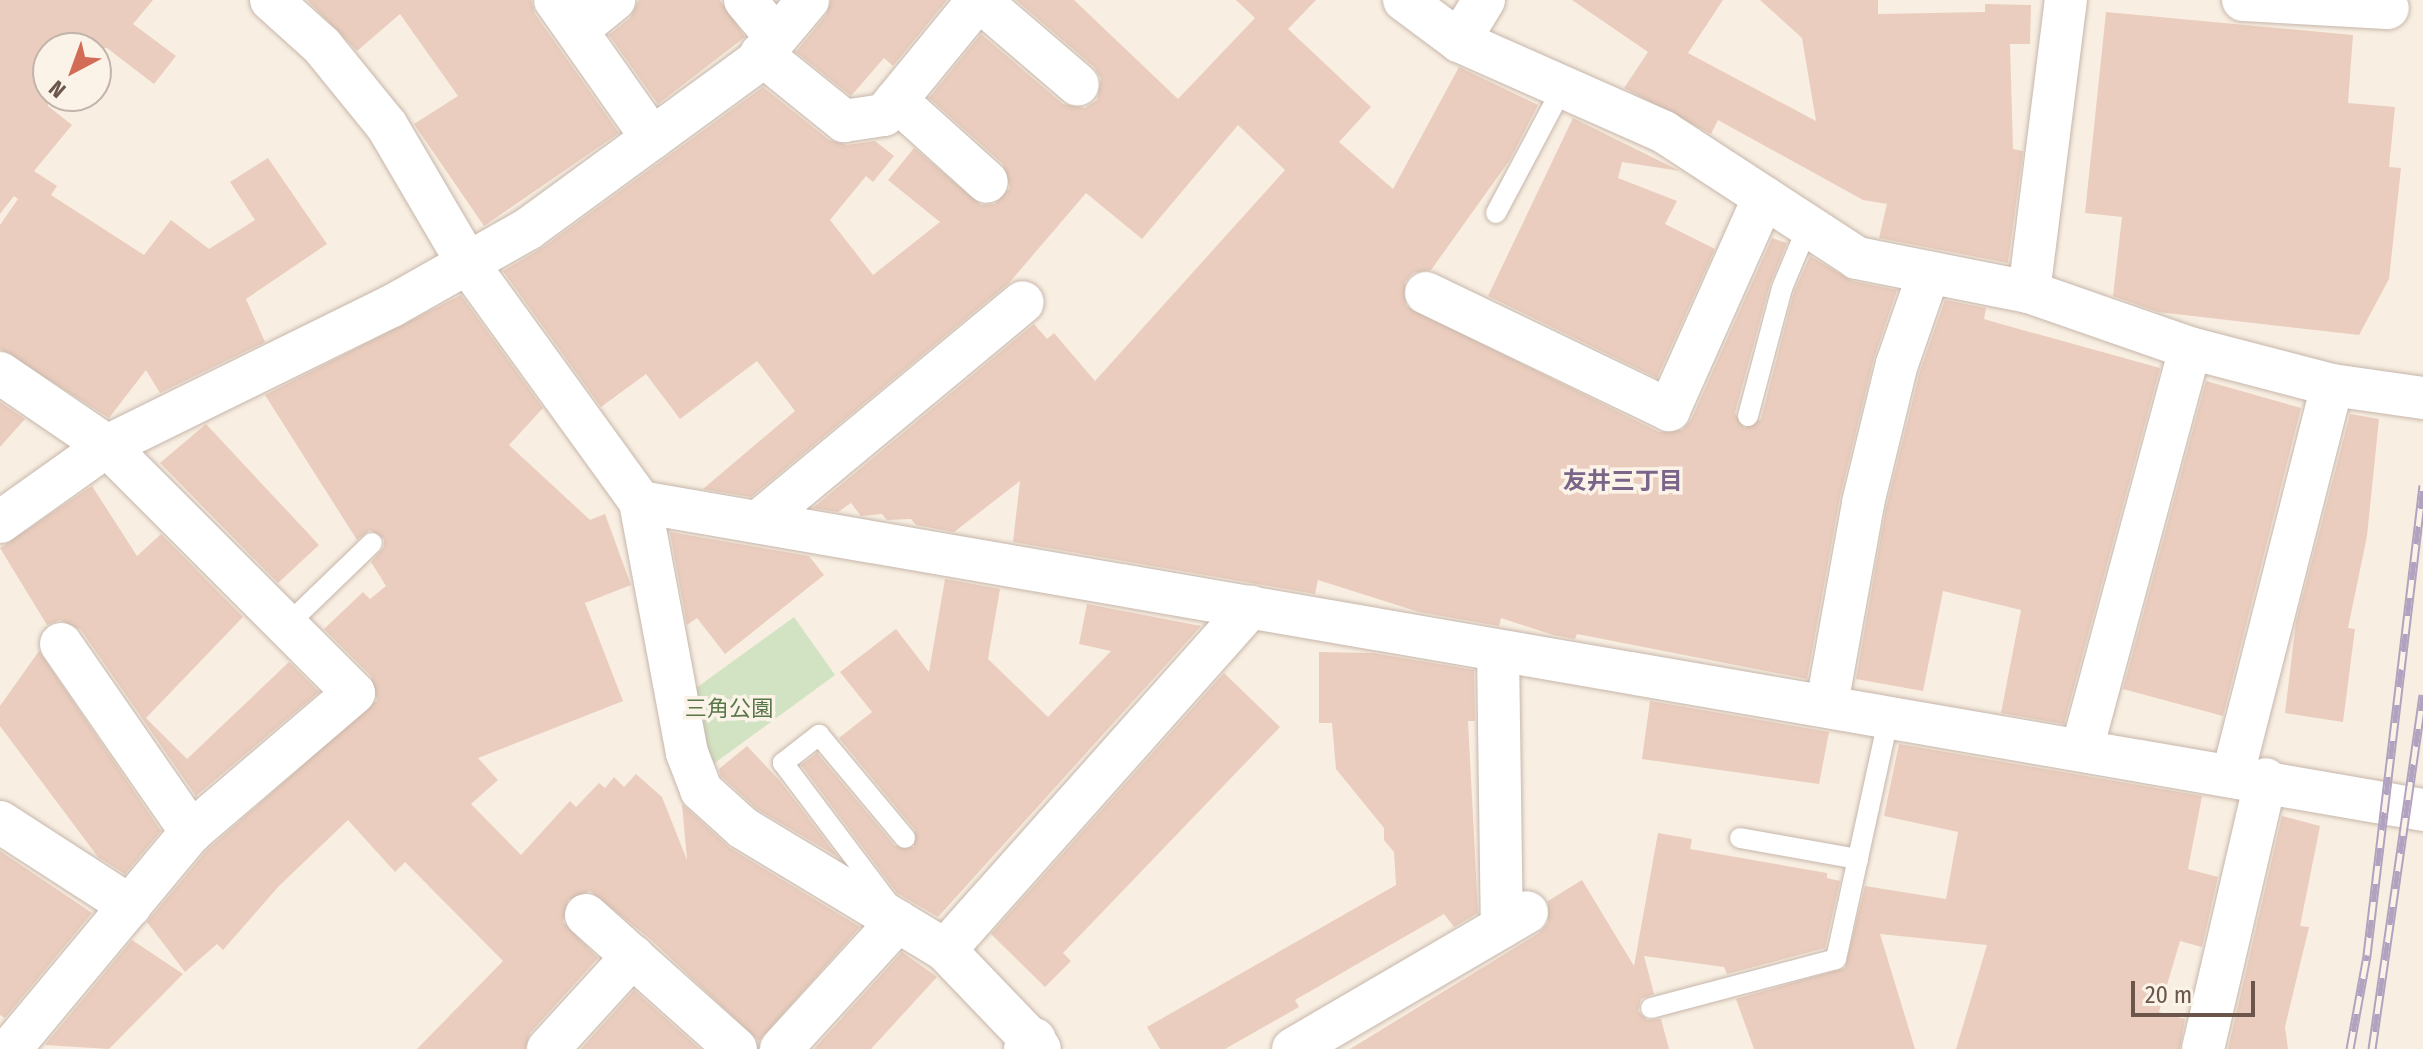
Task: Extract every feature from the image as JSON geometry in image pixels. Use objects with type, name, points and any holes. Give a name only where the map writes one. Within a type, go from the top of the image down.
[{"type":"street","points":[[271,0],[322,46],[387,126],[468,264],[640,502],[687,753],[701,790],[743,828],[945,950],[1033,1046]]},
{"type":"street","points":[[614,0],[566,15],[652,138]]},
{"type":"street","points":[[745,0],[769,46],[844,121],[884,115],[979,0],[1078,85]]},
{"type":"street","points":[[0,522],[107,446],[468,264],[528,229],[652,138],[769,46],[808,0]]},
{"type":"street","points":[[1404,0],[1459,41],[1664,132],[1857,258],[2029,292],[2190,348],[2332,385],[2423,398]]},
{"type":"street","points":[[1459,41],[1484,0]]},
{"type":"street","points":[[2029,292],[2066,0]]},
{"type":"street","points":[[2243,0],[2388,8]]},
{"type":"street","points":[[896,100],[987,182]]},
{"type":"street","points":[[1426,293],[1669,410],[1764,197]]},
{"type":"street","points":[[1827,704],[1863,503],[1897,364],[1929,272]]},
{"type":"street","points":[[758,522],[1023,302]]},
{"type":"street","points":[[2082,749],[2190,348]]},
{"type":"street","points":[[0,373],[107,446],[354,693],[191,832],[10,1049]]},
{"type":"street","points":[[2203,1049],[2250,777],[2332,385]]},
{"type":"street","points":[[640,502],[1498,651],[2250,777],[2423,810]]},
{"type":"street","points":[[945,950],[1251,606]]},
{"type":"street","points":[[61,644],[191,832]]},
{"type":"street","points":[[1293,1049],[1516,919],[1498,651]]},
{"type":"street","points":[[0,822],[130,906]]},
{"type":"street","points":[[586,915],[736,1049]]},
{"type":"street","points":[[781,1049],[898,921]]},
{"type":"street","points":[[548,1049],[633,956]]},
{"type":"lane","points":[[1496,213],[1563,87]]},
{"type":"lane","points":[[1748,416],[1782,288],[1808,226]]},
{"type":"lane","points":[[287,625],[372,543]]},
{"type":"lane","points":[[1651,1008],[1836,959],[1889,715]]},
{"type":"lane","points":[[898,921],[783,763],[819,735],[905,838]]},
{"type":"lane","points":[[1740,838],[1858,859]]},
{"type":"green space","name":"三角公園","points":[[794,617],[835,675],[712,765],[685,696]]},
{"type":"building","points":[[0,0],[153,0],[133,24],[176,56],[154,84],[112,52],[112,32],[32,32],[32,112],[56,112],[72,125],[34,171],[57,186],[51,195],[144,255],[171,220],[209,249],[255,220],[230,182],[268,158],[327,244],[246,299],[265,342],[160,393],[146,370],[109,418],[0,349],[0,225],[18,199],[14,196],[0,214]]},
{"type":"building","points":[[307,0],[531,0],[535,14],[619,133],[484,226],[414,124],[458,96],[400,14],[357,51]]},
{"type":"building","points":[[639,0],[720,0],[745,37],[658,104],[609,35],[630,18]]},
{"type":"building","points":[[831,0],[947,0],[893,66],[884,58],[851,96],[796,52],[826,15]]},
{"type":"building","points":[[1016,0],[1074,0],[1178,99],[1255,18],[1236,0],[1316,0],[1288,29],[1371,107],[1339,142],[1393,189],[1459,67],[1538,105],[1509,161],[1431,270],[1413,273],[1405,282],[1406,306],[1659,432],[1682,430],[1691,420],[1772,238],[1787,243],[1770,284],[1735,413],[1744,428],[1761,419],[1794,292],[1810,256],[1852,281],[1897,290],[1874,358],[1840,497],[1807,679],[1577,634],[1575,639],[1553,635],[1501,618],[1499,626],[1419,612],[1318,580],[1315,594],[1013,542],[1020,481],[954,532],[916,525],[911,519],[887,520],[882,514],[861,516],[851,503],[838,512],[813,508],[1034,324],[1047,339],[1054,333],[1095,381],[1285,170],[1238,125],[1142,239],[1086,193],[1009,283],[751,497],[703,489],[795,411],[757,361],[680,419],[646,374],[601,407],[503,271],[542,248],[763,87],[829,140],[847,145],[875,141],[894,156],[873,182],[866,176],[830,220],[873,275],[940,222],[888,180],[914,148],[981,205],[995,204],[1010,188],[1003,164],[929,98],[981,34],[1063,104],[1085,108],[1097,100],[1101,78],[1094,67]]},
{"type":"building","points":[[1572,0],[1723,0],[1688,53],[1816,121],[1802,38],[1760,0],[1878,0],[1878,14],[1985,12],[1985,4],[2031,5],[2030,44],[2010,44],[2013,149],[2023,151],[2008,263],[1879,238],[1887,204],[1863,200],[1718,120],[1711,134],[1624,88],[1648,52]]},
{"type":"building","points":[[2106,12],[2353,35],[2348,103],[2395,107],[2389,167],[2401,168],[2389,279],[2359,335],[2158,312],[2113,296],[2122,217],[2085,213]]},
{"type":"building","points":[[1573,118],[1680,171],[1622,162],[1618,178],[1677,201],[1665,224],[1715,249],[1657,378],[1488,296]]},
{"type":"building","points":[[461,295],[543,408],[509,445],[590,520],[605,514],[631,585],[585,603],[623,701],[478,758],[498,780],[471,804],[521,855],[570,801],[576,807],[599,783],[605,788],[614,777],[624,787],[636,774],[662,797],[687,860],[682,804],[730,848],[860,927],[759,1041],[649,938],[590,891],[568,900],[563,922],[598,958],[530,1033],[525,1049],[417,1049],[503,961],[405,862],[395,872],[348,820],[279,886],[223,950],[217,944],[185,972],[147,922],[208,849],[377,700],[371,676],[324,629],[363,592],[370,599],[386,586],[371,562],[384,547],[384,539],[370,530],[357,540],[265,395]]},
{"type":"building","points":[[1945,300],[1986,308],[1984,319],[2160,368],[2064,724],[2001,713],[2021,610],[1943,591],[1923,691],[1856,679],[1886,508],[1920,371]]},
{"type":"building","points":[[2206,381],[2301,408],[2223,716],[2123,689]]},
{"type":"building","points":[[0,402],[25,419],[0,447]]},
{"type":"building","points":[[2350,414],[2379,419],[2367,536],[2348,628],[2355,629],[2343,722],[2285,713],[2296,622]]},
{"type":"building","points":[[206,424],[319,545],[278,583],[160,463]]},
{"type":"building","points":[[92,486],[137,556],[161,534],[243,617],[146,718],[187,759],[289,662],[319,692],[196,796],[81,630],[60,620],[47,625],[0,548]]},
{"type":"building","points":[[670,532],[809,556],[824,575],[725,654],[697,618],[687,625]]},
{"type":"building","points":[[945,579],[1000,589],[988,659],[1048,717],[1111,651],[1079,644],[1087,604],[1201,626],[938,917],[897,893],[801,765],[817,753],[895,846],[914,847],[915,830],[839,738],[872,712],[840,672],[896,629],[929,672]]},
{"type":"building","points":[[39,651],[161,831],[125,874],[98,857],[0,726],[0,706]]},
{"type":"building","points":[[1319,652],[1373,653],[1474,670],[1475,721],[1468,721],[1478,913],[1454,927],[1444,914],[1295,1000],[1299,1007],[1225,1049],[1160,1049],[1147,1027],[1396,885],[1394,852],[1384,840],[1384,828],[1336,769],[1332,723],[1319,723]]},
{"type":"building","points":[[1224,673],[1280,727],[1063,953],[1071,961],[1045,987],[991,934]]},
{"type":"building","points":[[1650,701],[1829,732],[1819,784],[1642,759]]},
{"type":"building","points":[[1899,744],[2202,796],[2188,869],[2218,877],[2202,947],[2180,941],[2159,1012],[2185,1019],[2180,1049],[1956,1049],[1987,945],[1880,934],[1915,1049],[1754,1049],[1736,999],[1845,968],[1865,886],[1946,899],[1958,832],[1884,816]]},
{"type":"building","points":[[747,746],[780,781],[838,857],[757,809],[721,776],[719,769]]},
{"type":"building","points":[[2282,816],[2320,826],[2300,926],[2309,927],[2285,1027],[2288,1049],[2228,1049]]},
{"type":"building","points":[[1658,833],[1692,839],[1690,849],[1827,873],[1827,878],[1840,881],[1825,948],[1727,974],[1724,967],[1644,956],[1654,994],[1641,999],[1638,1011],[1647,1020],[1661,1019],[1669,1049],[1350,1049],[1539,933],[1548,923],[1548,901],[1582,880],[1634,966]]},
{"type":"building","points":[[0,851],[92,913],[5,1018],[0,1015]]},
{"type":"building","points":[[132,940],[183,974],[109,1049],[45,1045]]},
{"type":"building","points":[[902,952],[937,977],[871,1049],[814,1049]]},
{"type":"building","points":[[634,990],[700,1049],[581,1049]]},
{"type":"railway","points":[[2350,1049],[2367,955],[2423,485]]},
{"type":"railway","points":[[2372,1049],[2423,695]]},
{"type":"district","name":"友井三丁目","points":[[1623,482]]}]
